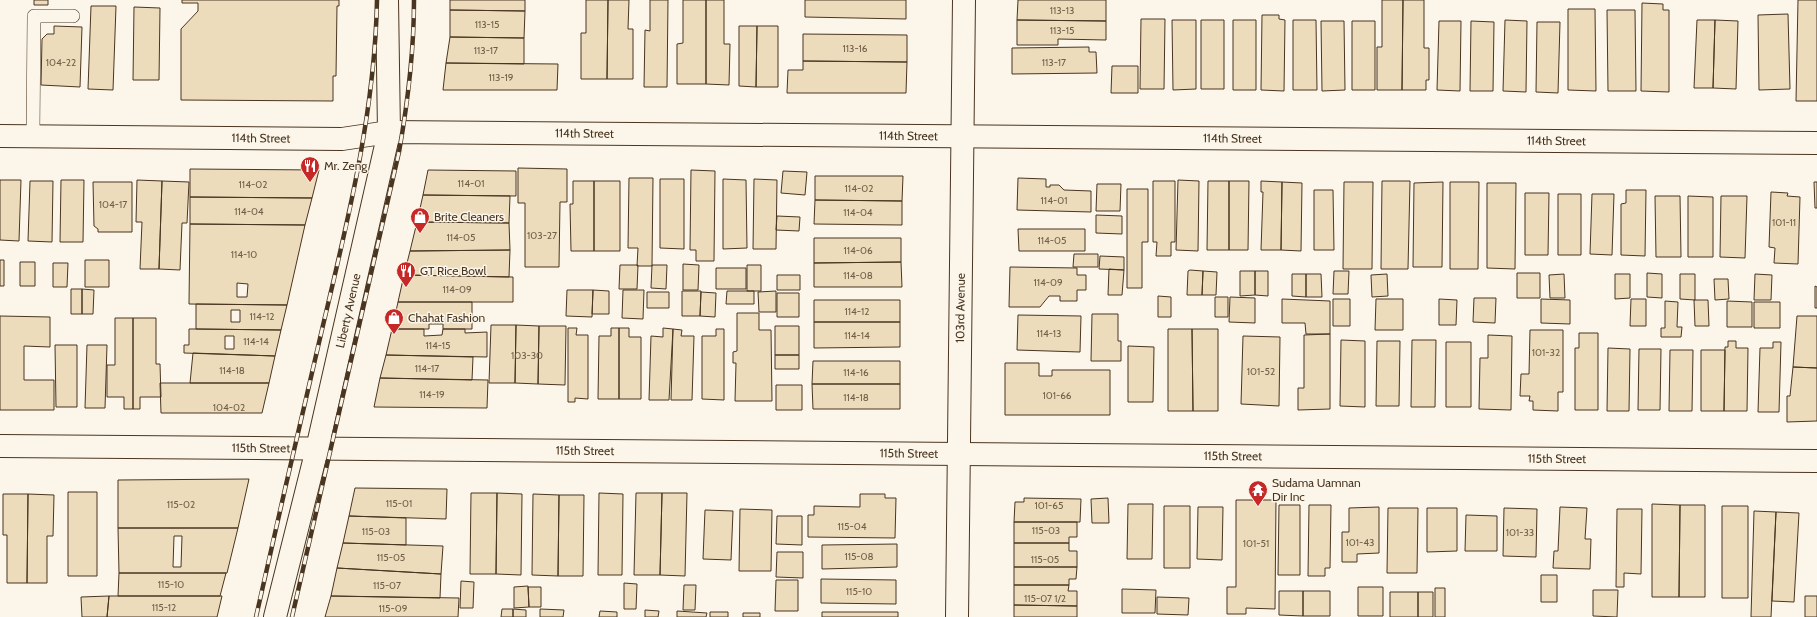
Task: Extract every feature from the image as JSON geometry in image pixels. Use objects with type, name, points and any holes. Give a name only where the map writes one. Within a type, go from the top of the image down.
[{"type":"street","name":"Liberty Avenue","points":[[275,617],[317,449],[389,132],[387,0]]},
{"type":"street","name":"103rd Avenue","points":[[957,617],[964,0]]},
{"type":"street","name":"114th Street","points":[[0,136],[342,139],[389,132],[1817,143]]},
{"type":"street","name":"115th Street","points":[[0,446],[1817,461]]},
{"type":"lane","points":[[33,136],[34,16],[74,16]]},
{"type":"building","points":[[34,0],[48,0],[48,5],[34,5]]},
{"type":"building","points":[[182,0],[339,0],[339,6],[337,6],[336,76],[333,76],[333,101],[181,100],[181,29],[198,11],[198,3],[182,3]]},
{"type":"building","points":[[450,0],[525,0],[525,11],[450,10]]},
{"type":"building","points":[[586,0],[608,0],[607,79],[581,79],[581,33],[586,33]]},
{"type":"building","points":[[608,0],[629,0],[628,29],[633,29],[633,79],[607,79]]},
{"type":"building","points":[[650,0],[668,0],[667,87],[644,87],[645,30],[650,31]]},
{"type":"building","points":[[683,0],[706,0],[706,84],[677,84],[677,44],[683,43]]},
{"type":"building","points":[[706,0],[724,0],[724,44],[730,44],[729,85],[706,84]]},
{"type":"building","points":[[805,0],[906,0],[906,19],[805,17]]},
{"type":"building","points":[[1018,0],[1106,0],[1106,21],[1017,20]]},
{"type":"building","points":[[1382,0],[1403,0],[1402,90],[1377,90],[1377,47],[1382,47]]},
{"type":"building","points":[[1403,0],[1424,0],[1424,48],[1429,48],[1429,80],[1426,80],[1426,90],[1402,90]]},
{"type":"building","points":[[1798,0],[1817,0],[1817,101],[1796,101]]},
{"type":"building","points":[[1642,3],[1663,4],[1663,10],[1669,10],[1669,92],[1641,91]]},
{"type":"building","points":[[91,6],[116,6],[113,90],[88,89]]},
{"type":"building","points":[[134,7],[160,8],[159,80],[133,80]]},
{"type":"building","points":[[1568,9],[1595,9],[1596,91],[1568,90]]},
{"type":"building","points":[[450,10],[525,11],[524,38],[450,37]]},
{"type":"building","points":[[1607,10],[1635,10],[1636,91],[1608,91]]},
{"type":"building","points":[[1788,14],[1790,89],[1759,90],[1758,15]]},
{"type":"building","points":[[1262,15],[1279,15],[1279,19],[1285,20],[1284,91],[1261,90]]},
{"type":"building","points":[[1141,19],[1165,19],[1164,89],[1140,89]]},
{"type":"building","points":[[1017,20],[1106,21],[1106,40],[1058,39],[1058,45],[1017,45]]},
{"type":"building","points":[[1172,20],[1196,20],[1196,89],[1173,90]]},
{"type":"building","points":[[1201,20],[1224,20],[1224,89],[1201,89]]},
{"type":"building","points":[[1233,20],[1256,20],[1256,90],[1233,90]]},
{"type":"building","points":[[1293,20],[1316,20],[1317,90],[1293,90]]},
{"type":"building","points":[[1505,20],[1527,21],[1526,92],[1503,91]]},
{"type":"building","points":[[1697,20],[1715,20],[1713,88],[1694,88]]},
{"type":"building","points":[[1715,20],[1738,21],[1736,89],[1713,88]]},
{"type":"building","points":[[1321,21],[1344,21],[1345,90],[1322,91]]},
{"type":"building","points":[[1352,21],[1375,21],[1375,90],[1352,90]]},
{"type":"building","points":[[1439,21],[1461,21],[1460,91],[1437,90]]},
{"type":"building","points":[[1471,21],[1494,22],[1493,91],[1470,91]]},
{"type":"building","points":[[1537,22],[1560,22],[1558,93],[1536,92]]},
{"type":"building","points":[[54,26],[82,27],[80,87],[41,85],[42,39],[47,34],[54,34]]},
{"type":"building","points":[[739,26],[757,26],[756,87],[739,86]]},
{"type":"building","points":[[757,26],[778,26],[778,87],[756,87]]},
{"type":"building","points":[[803,34],[907,35],[907,62],[803,61]]},
{"type":"building","points":[[450,37],[524,38],[524,64],[446,63]]},
{"type":"building","points":[[1089,47],[1089,52],[1096,52],[1097,73],[1012,74],[1012,48]]},
{"type":"building","points":[[803,61],[907,62],[906,93],[787,93],[788,70],[803,70]]},
{"type":"building","points":[[446,63],[558,64],[557,90],[443,90]]},
{"type":"building","points":[[1112,66],[1138,66],[1138,93],[1111,93]]},
{"type":"building","points":[[518,168],[567,169],[567,202],[560,202],[559,267],[525,267],[525,203],[518,203]]},
{"type":"building","points":[[190,169],[319,170],[312,198],[190,197]]},
{"type":"building","points":[[428,170],[516,171],[516,196],[423,195]]},
{"type":"building","points":[[691,170],[715,171],[714,261],[696,261],[696,250],[690,250]]},
{"type":"building","points":[[783,171],[807,172],[805,195],[781,193]]},
{"type":"building","points":[[815,176],[903,176],[902,201],[815,200]]},
{"type":"building","points":[[629,178],[653,178],[652,266],[637,266],[638,248],[628,248]]},
{"type":"building","points":[[1018,178],[1046,179],[1046,187],[1050,187],[1050,185],[1059,185],[1064,190],[1091,191],[1091,212],[1017,210]]},
{"type":"building","points":[[660,179],[684,179],[684,249],[660,248]]},
{"type":"building","points":[[723,179],[746,180],[747,248],[723,249]]},
{"type":"building","points":[[754,179],[777,180],[776,249],[753,249]]},
{"type":"building","points":[[0,180],[21,180],[19,241],[0,240]]},
{"type":"building","points":[[61,180],[84,180],[83,242],[60,242]]},
{"type":"building","points":[[137,180],[162,181],[159,269],[140,269],[142,222],[136,222]]},
{"type":"building","points":[[1178,180],[1199,181],[1198,251],[1176,250]]},
{"type":"building","points":[[30,181],[53,181],[52,242],[28,241]]},
{"type":"building","points":[[162,181],[189,182],[187,223],[182,223],[180,270],[159,269]]},
{"type":"building","points":[[573,181],[594,181],[594,251],[571,251],[570,204],[573,204]]},
{"type":"building","points":[[594,181],[620,181],[620,251],[594,251]]},
{"type":"building","points":[[1153,181],[1175,181],[1175,242],[1171,242],[1171,256],[1156,256],[1157,242],[1153,242]]},
{"type":"building","points":[[1208,181],[1229,181],[1229,250],[1207,250]]},
{"type":"building","points":[[1229,181],[1249,181],[1248,250],[1229,250]]},
{"type":"building","points":[[1261,181],[1282,182],[1281,250],[1261,250],[1263,192],[1261,192]]},
{"type":"building","points":[[1382,181],[1410,181],[1408,269],[1381,269]]},
{"type":"building","points":[[93,182],[132,182],[132,232],[98,232],[98,229],[94,226]]},
{"type":"building","points":[[1282,182],[1302,183],[1301,251],[1281,250]]},
{"type":"building","points":[[1344,182],[1373,182],[1372,269],[1343,269]]},
{"type":"building","points":[[1443,182],[1442,267],[1413,267],[1414,183]]},
{"type":"building","points":[[1450,182],[1479,182],[1478,269],[1450,269]]},
{"type":"building","points":[[1814,182],[1817,182],[1817,208],[1815,208]]},
{"type":"building","points":[[1487,183],[1516,183],[1515,269],[1487,268]]},
{"type":"building","points":[[1097,184],[1121,184],[1120,211],[1096,211]]},
{"type":"building","points":[[1127,189],[1148,189],[1148,242],[1142,242],[1142,288],[1127,288]]},
{"type":"building","points":[[1314,190],[1333,190],[1334,250],[1314,250]]},
{"type":"building","points":[[1626,190],[1646,190],[1645,256],[1621,255],[1621,204],[1626,203]]},
{"type":"building","points":[[1771,192],[1788,193],[1787,196],[1800,197],[1798,264],[1774,263],[1775,248],[1769,247]]},
{"type":"building","points":[[1525,193],[1549,193],[1548,255],[1525,255]]},
{"type":"building","points":[[1558,194],[1581,194],[1581,255],[1558,255]]},
{"type":"building","points":[[1592,194],[1614,194],[1612,255],[1590,254]]},
{"type":"building","points":[[423,195],[510,196],[509,223],[417,222]]},
{"type":"building","points":[[1655,196],[1680,196],[1681,257],[1656,257]]},
{"type":"building","points":[[1688,196],[1713,197],[1713,257],[1688,257]]},
{"type":"building","points":[[1721,196],[1747,196],[1745,258],[1720,257]]},
{"type":"building","points":[[190,197],[312,198],[305,225],[190,224]]},
{"type":"building","points":[[815,200],[902,201],[902,225],[814,224]]},
{"type":"building","points":[[1096,215],[1122,216],[1122,234],[1096,233]]},
{"type":"building","points":[[777,216],[800,217],[799,231],[776,230]]},
{"type":"building","points":[[417,222],[509,223],[510,250],[410,251]]},
{"type":"building","points":[[190,224],[305,225],[287,305],[189,304]],"holes":[[[237,283],[248,284],[247,297],[237,297]]]},
{"type":"building","points":[[1018,229],[1085,229],[1085,251],[1019,251]]},
{"type":"building","points":[[814,238],[901,238],[901,262],[814,263]]},
{"type":"building","points":[[510,250],[509,277],[404,275],[410,251]]},
{"type":"building","points":[[1074,254],[1098,254],[1098,267],[1073,267]]},
{"type":"building","points":[[1100,256],[1124,257],[1124,270],[1099,269]]},
{"type":"building","points":[[0,260],[4,260],[4,286],[0,286]]},
{"type":"building","points":[[85,260],[109,260],[109,287],[85,287]]},
{"type":"building","points":[[20,262],[35,262],[35,286],[20,286]]},
{"type":"building","points":[[901,262],[902,287],[814,287],[814,263]]},
{"type":"building","points":[[53,263],[68,263],[67,287],[53,287]]},
{"type":"building","points":[[683,264],[699,265],[698,290],[683,290]]},
{"type":"building","points":[[620,265],[638,265],[637,289],[619,289]]},
{"type":"building","points":[[652,265],[667,265],[666,289],[651,288]]},
{"type":"building","points":[[747,265],[761,265],[761,291],[747,291]]},
{"type":"building","points":[[1010,267],[1077,268],[1077,275],[1086,275],[1086,290],[1077,290],[1077,301],[1060,301],[1060,296],[1049,296],[1040,307],[1009,307]]},
{"type":"building","points":[[716,268],[746,268],[746,289],[716,289]]},
{"type":"building","points":[[1109,269],[1124,270],[1122,295],[1108,295]]},
{"type":"building","points":[[1188,271],[1203,271],[1202,295],[1187,295]]},
{"type":"building","points":[[1203,271],[1217,272],[1216,295],[1202,295]]},
{"type":"building","points":[[1240,271],[1255,271],[1255,295],[1240,296]]},
{"type":"building","points":[[1255,271],[1268,271],[1268,296],[1255,295]]},
{"type":"building","points":[[1334,271],[1349,271],[1348,294],[1333,294]]},
{"type":"building","points":[[1517,273],[1540,273],[1540,298],[1517,298]]},
{"type":"building","points":[[1647,273],[1662,274],[1662,298],[1647,297]]},
{"type":"building","points":[[1292,274],[1306,274],[1306,297],[1292,296]]},
{"type":"building","points":[[1306,274],[1321,274],[1322,297],[1306,297]]},
{"type":"building","points":[[1387,274],[1388,296],[1372,297],[1371,275]]},
{"type":"building","points":[[1564,274],[1565,298],[1550,298],[1549,275]]},
{"type":"building","points":[[1615,274],[1630,274],[1630,298],[1615,299]]},
{"type":"building","points":[[1680,274],[1695,274],[1695,300],[1680,299]]},
{"type":"building","points":[[1755,274],[1772,275],[1771,300],[1754,300]]},
{"type":"building","points":[[404,275],[513,277],[513,302],[398,302]]},
{"type":"building","points":[[777,275],[800,275],[800,290],[777,290]]},
{"type":"building","points":[[1714,279],[1728,279],[1729,299],[1715,300]]},
{"type":"building","points":[[1815,286],[1817,287],[1817,308],[1815,308]]},
{"type":"building","points":[[71,289],[82,289],[82,314],[71,314]]},
{"type":"building","points":[[82,289],[94,290],[93,314],[82,314]]},
{"type":"building","points":[[567,290],[593,290],[592,317],[566,316]]},
{"type":"building","points":[[593,290],[609,291],[609,314],[592,314]]},
{"type":"building","points":[[623,290],[644,290],[643,319],[622,318]]},
{"type":"building","points":[[682,291],[701,291],[700,316],[682,316]]},
{"type":"building","points":[[727,291],[754,291],[754,304],[726,304]]},
{"type":"building","points":[[776,291],[776,312],[759,312],[758,292]]},
{"type":"building","points":[[647,292],[669,292],[669,308],[647,308]]},
{"type":"building","points":[[701,292],[716,293],[715,317],[700,316]]},
{"type":"building","points":[[777,293],[799,293],[799,317],[777,317]]},
{"type":"building","points":[[1158,296],[1171,297],[1171,317],[1158,317]]},
{"type":"building","points":[[1215,297],[1228,297],[1228,317],[1215,317]]},
{"type":"building","points":[[1230,297],[1255,298],[1255,323],[1229,322]]},
{"type":"building","points":[[1474,298],[1496,298],[1495,323],[1473,322]]},
{"type":"building","points":[[1282,299],[1330,301],[1330,334],[1306,334],[1305,323],[1282,323]]},
{"type":"building","points":[[1333,299],[1350,299],[1350,326],[1333,326]]},
{"type":"building","points":[[1376,299],[1403,299],[1403,330],[1375,330]]},
{"type":"building","points":[[1439,299],[1457,300],[1456,325],[1439,325]]},
{"type":"building","points":[[1541,299],[1570,300],[1570,324],[1541,323]]},
{"type":"building","points":[[1631,299],[1646,299],[1646,326],[1630,326]]},
{"type":"building","points":[[814,300],[900,300],[900,322],[814,322]]},
{"type":"building","points":[[1694,300],[1708,300],[1709,326],[1695,326]]},
{"type":"building","points":[[1665,301],[1678,302],[1677,327],[1682,327],[1681,337],[1661,337],[1661,328],[1665,328]]},
{"type":"building","points":[[1727,301],[1752,302],[1752,327],[1727,327]]},
{"type":"building","points":[[398,302],[472,302],[472,329],[443,329],[443,324],[429,324],[429,329],[392,329]]},
{"type":"building","points":[[1754,302],[1780,302],[1780,328],[1754,328]]},
{"type":"building","points":[[196,304],[287,305],[281,330],[196,329]],"holes":[[[231,310],[240,310],[240,322],[231,322]]]},
{"type":"building","points":[[737,313],[759,313],[759,330],[771,330],[772,401],[735,401],[736,363],[733,363],[733,352],[737,351]]},
{"type":"building","points":[[1092,314],[1118,314],[1118,341],[1121,341],[1121,361],[1091,361]]},
{"type":"building","points":[[1018,315],[1081,316],[1080,352],[1017,350]]},
{"type":"building","points":[[0,316],[50,317],[50,347],[24,346],[24,380],[54,380],[54,410],[0,410]]},
{"type":"building","points":[[1797,316],[1817,316],[1817,368],[1793,367]]},
{"type":"building","points":[[115,318],[133,318],[133,409],[124,409],[124,397],[107,397],[107,365],[115,365]]},
{"type":"building","points":[[133,318],[156,318],[156,364],[160,364],[161,397],[140,397],[140,409],[133,409]]},
{"type":"building","points":[[814,322],[900,322],[900,347],[814,348]]},
{"type":"building","points":[[491,325],[516,325],[515,383],[489,383]]},
{"type":"building","points":[[516,325],[539,326],[538,384],[515,383]]},
{"type":"building","points":[[539,326],[566,326],[565,385],[538,384]]},
{"type":"building","points":[[775,326],[799,326],[799,355],[775,355]]},
{"type":"building","points":[[568,328],[577,328],[576,335],[588,335],[588,399],[575,398],[575,402],[568,402]]},
{"type":"building","points":[[611,328],[619,328],[619,399],[598,399],[599,336],[611,336]]},
{"type":"building","points":[[619,328],[629,328],[629,337],[641,337],[641,399],[619,399]]},
{"type":"building","points":[[663,328],[673,329],[669,400],[649,400],[651,336],[663,337]]},
{"type":"building","points":[[189,329],[281,330],[275,356],[184,353],[184,345],[189,345]],"holes":[[[225,336],[234,336],[234,349],[225,349]]]},
{"type":"building","points":[[392,329],[424,329],[424,336],[442,335],[443,329],[465,329],[465,333],[487,332],[487,357],[386,355]]},
{"type":"building","points":[[673,329],[682,330],[681,336],[694,336],[692,400],[671,400]]},
{"type":"building","points":[[716,329],[724,329],[724,400],[702,399],[702,336],[716,336]]},
{"type":"building","points":[[1168,329],[1192,329],[1193,411],[1168,411]]},
{"type":"building","points":[[1192,329],[1218,329],[1218,411],[1193,411]]},
{"type":"building","points":[[1530,330],[1563,330],[1563,392],[1558,392],[1558,411],[1533,410],[1533,401],[1529,401],[1530,396],[1520,396],[1521,374],[1529,374]]},
{"type":"building","points":[[1579,333],[1598,333],[1598,410],[1575,410],[1575,348],[1579,348]]},
{"type":"building","points":[[1330,334],[1330,409],[1298,410],[1298,388],[1304,388],[1304,335]]},
{"type":"building","points":[[1488,335],[1512,336],[1511,410],[1479,409],[1480,358],[1488,358]]},
{"type":"building","points":[[1243,336],[1280,337],[1279,406],[1241,404]]},
{"type":"building","points":[[1341,340],[1365,341],[1365,407],[1340,406]]},
{"type":"building","points":[[1412,340],[1436,340],[1435,407],[1411,407]]},
{"type":"building","points":[[1377,341],[1400,341],[1399,406],[1376,406]]},
{"type":"building","points":[[1728,341],[1736,341],[1736,348],[1748,348],[1747,411],[1724,411],[1725,347],[1728,347]]},
{"type":"building","points":[[1446,342],[1471,342],[1471,407],[1446,407]]},
{"type":"building","points":[[1773,342],[1781,342],[1779,412],[1758,412],[1760,348],[1773,348]]},
{"type":"building","points":[[55,345],[77,345],[77,407],[56,407]]},
{"type":"building","points":[[87,345],[107,345],[105,408],[85,408]]},
{"type":"building","points":[[1128,346],[1154,347],[1153,402],[1128,402]]},
{"type":"building","points":[[1608,348],[1630,349],[1629,411],[1607,411]]},
{"type":"building","points":[[1639,349],[1661,349],[1660,410],[1638,410]]},
{"type":"building","points":[[1670,350],[1693,350],[1692,411],[1669,411]]},
{"type":"building","points":[[1701,350],[1725,350],[1724,411],[1701,411]]},
{"type":"building","points":[[193,353],[275,356],[269,383],[190,383]]},
{"type":"building","points":[[386,355],[473,357],[472,380],[380,378]]},
{"type":"building","points":[[775,355],[799,355],[799,369],[775,369]]},
{"type":"building","points":[[813,361],[900,361],[900,384],[812,384]]},
{"type":"building","points":[[1005,363],[1039,363],[1039,376],[1052,376],[1052,370],[1110,370],[1110,415],[1005,415]]},
{"type":"building","points":[[1793,367],[1817,368],[1817,421],[1787,422],[1787,396],[1790,396]]},
{"type":"building","points":[[380,378],[488,380],[487,408],[374,407]]},
{"type":"building","points":[[160,383],[269,383],[262,413],[161,413]]},
{"type":"building","points":[[812,384],[900,384],[900,409],[813,409]]},
{"type":"building","points":[[776,385],[802,385],[802,410],[776,410]]},
{"type":"building","points":[[249,479],[238,528],[118,528],[118,480]]},
{"type":"building","points":[[355,488],[447,489],[446,519],[349,516]]},
{"type":"building","points":[[68,492],[97,492],[97,576],[68,576]]},
{"type":"building","points":[[471,493],[497,493],[496,574],[470,574]]},
{"type":"building","points":[[497,493],[522,494],[521,575],[496,574]]},
{"type":"building","points":[[599,493],[623,494],[622,575],[598,575]]},
{"type":"building","points":[[636,493],[662,493],[660,575],[634,575]]},
{"type":"building","points":[[662,493],[687,493],[685,576],[660,575]]},
{"type":"building","points":[[3,494],[28,494],[27,583],[7,583],[7,535],[3,535]]},
{"type":"building","points":[[28,494],[54,495],[53,536],[47,536],[47,583],[27,583]]},
{"type":"building","points":[[533,494],[559,495],[558,576],[532,575]]},
{"type":"building","points":[[860,494],[885,494],[885,498],[896,498],[895,538],[808,537],[808,515],[814,515],[814,506],[860,507]]},
{"type":"building","points":[[559,495],[584,495],[583,576],[558,576]]},
{"type":"building","points":[[1024,498],[1081,499],[1080,522],[1014,522],[1015,502],[1024,502]]},
{"type":"building","points":[[1108,498],[1109,523],[1092,523],[1091,499]]},
{"type":"building","points":[[1236,500],[1276,500],[1275,609],[1246,608],[1246,614],[1227,614],[1227,587],[1236,587]]},
{"type":"building","points":[[1128,504],[1153,504],[1152,559],[1127,559]]},
{"type":"building","points":[[1652,504],[1680,505],[1679,597],[1652,597]]},
{"type":"building","points":[[1279,505],[1300,505],[1300,575],[1278,575]]},
{"type":"building","points":[[1309,505],[1331,505],[1330,568],[1325,568],[1325,576],[1308,576]]},
{"type":"building","points":[[1680,505],[1705,505],[1705,597],[1679,597]]},
{"type":"building","points":[[1164,506],[1190,506],[1190,568],[1164,568]]},
{"type":"building","points":[[1722,506],[1748,506],[1748,598],[1722,598]]},
{"type":"building","points":[[1198,507],[1223,507],[1222,560],[1197,559]]},
{"type":"building","points":[[1379,507],[1379,553],[1357,554],[1357,562],[1342,562],[1342,532],[1349,532],[1349,508]]},
{"type":"building","points":[[1560,507],[1587,508],[1585,539],[1591,539],[1590,569],[1553,568],[1554,551],[1558,551]]},
{"type":"building","points":[[1388,508],[1418,508],[1417,573],[1387,573]]},
{"type":"building","points":[[1427,508],[1457,508],[1457,551],[1427,552]]},
{"type":"building","points":[[1504,508],[1537,509],[1536,557],[1503,556]]},
{"type":"building","points":[[740,509],[772,510],[771,571],[739,571]]},
{"type":"building","points":[[1617,509],[1642,509],[1641,574],[1624,573],[1624,587],[1616,587]]},
{"type":"building","points":[[705,510],[733,511],[731,560],[703,559]]},
{"type":"building","points":[[1754,511],[1776,512],[1771,617],[1751,617]]},
{"type":"building","points":[[1776,512],[1799,513],[1794,602],[1772,601]]},
{"type":"building","points":[[1466,515],[1497,516],[1497,551],[1465,551]]},
{"type":"building","points":[[349,516],[406,518],[406,545],[343,543]]},
{"type":"building","points":[[777,516],[802,516],[802,545],[776,544]]},
{"type":"building","points":[[1014,522],[1077,522],[1077,537],[1069,537],[1069,543],[1014,543]]},
{"type":"building","points":[[118,528],[238,528],[227,573],[119,573]],"holes":[[[174,536],[182,536],[181,567],[173,567]]]},
{"type":"building","points":[[343,543],[443,546],[441,574],[337,568]]},
{"type":"building","points":[[1014,543],[1069,543],[1069,551],[1077,551],[1077,567],[1014,567]]},
{"type":"building","points":[[897,544],[897,567],[822,569],[822,545]]},
{"type":"building","points":[[777,552],[803,552],[803,578],[776,577]]},
{"type":"building","points":[[1014,567],[1077,567],[1076,579],[1069,579],[1069,585],[1014,585]]},
{"type":"building","points":[[337,568],[441,574],[440,598],[331,596]]},
{"type":"building","points":[[119,573],[226,573],[220,596],[118,596]]},
{"type":"building","points":[[1541,575],[1557,575],[1557,602],[1541,602]]},
{"type":"building","points":[[821,579],[896,580],[896,604],[821,603]]},
{"type":"building","points":[[776,580],[798,580],[798,611],[775,611]]},
{"type":"building","points":[[461,581],[474,582],[473,608],[460,608]]},
{"type":"building","points":[[624,583],[637,584],[636,609],[624,609]]},
{"type":"building","points":[[684,585],[696,585],[695,610],[683,610]]},
{"type":"building","points":[[1014,585],[1069,585],[1068,591],[1077,591],[1077,606],[1014,605]]},
{"type":"building","points":[[528,586],[529,607],[514,608],[514,587]]},
{"type":"building","points":[[528,587],[541,587],[541,607],[529,607]]},
{"type":"building","points":[[1358,587],[1383,587],[1383,616],[1358,616]]},
{"type":"building","points":[[1435,588],[1445,588],[1445,617],[1435,617]]},
{"type":"building","points":[[1122,589],[1156,590],[1155,613],[1122,613]]},
{"type":"building","points":[[1593,590],[1618,590],[1617,617],[1593,616]]},
{"type":"building","points":[[1279,591],[1303,591],[1303,616],[1279,615]]},
{"type":"building","points":[[1303,591],[1330,591],[1330,616],[1303,616]]},
{"type":"building","points":[[1390,592],[1418,592],[1418,617],[1390,617]]},
{"type":"building","points":[[1418,592],[1433,592],[1433,617],[1418,617]]},
{"type":"building","points":[[109,596],[222,596],[217,617],[107,617]]},
{"type":"building","points":[[109,596],[107,617],[82,617],[81,597]]},
{"type":"building","points":[[331,596],[459,598],[458,617],[325,617]]},
{"type":"building","points":[[1805,596],[1817,596],[1817,617],[1805,617]]},
{"type":"building","points":[[1157,597],[1189,598],[1188,615],[1157,614]]},
{"type":"building","points":[[1014,605],[1077,606],[1077,617],[1014,617]]},
{"type":"building","points":[[502,609],[513,609],[513,617],[501,617]]},
{"type":"building","points":[[513,609],[526,610],[526,617],[513,617]]},
{"type":"building","points":[[540,609],[564,610],[563,617],[540,617]]},
{"type":"building","points":[[645,610],[659,611],[658,617],[645,617]]},
{"type":"building","points":[[600,611],[617,612],[617,617],[599,617]]},
{"type":"building","points":[[677,611],[707,613],[706,617],[677,617]]},
{"type":"building","points":[[710,612],[728,612],[728,617],[710,617]]},
{"type":"building","points":[[822,612],[898,612],[898,617],[822,617]]},
{"type":"building","points":[[743,613],[760,613],[760,617],[743,617]]},
{"type":"railway","points":[[256,617],[343,242],[359,162],[371,81],[377,0]]},
{"type":"railway","points":[[292,617],[399,152],[410,76],[414,0]]},
{"type":"place","name":"Mr. Zeng","points":[[310,183]]},
{"type":"place","name":"Brite Cleaners","points":[[420,234]]},
{"type":"place","name":"GT Rice Bowl","points":[[406,288]]},
{"type":"place","name":"Chahat Fashion","points":[[394,335]]},
{"type":"place","name":"Sudama Uamnan Dir Inc","points":[[1258,507]]}]
